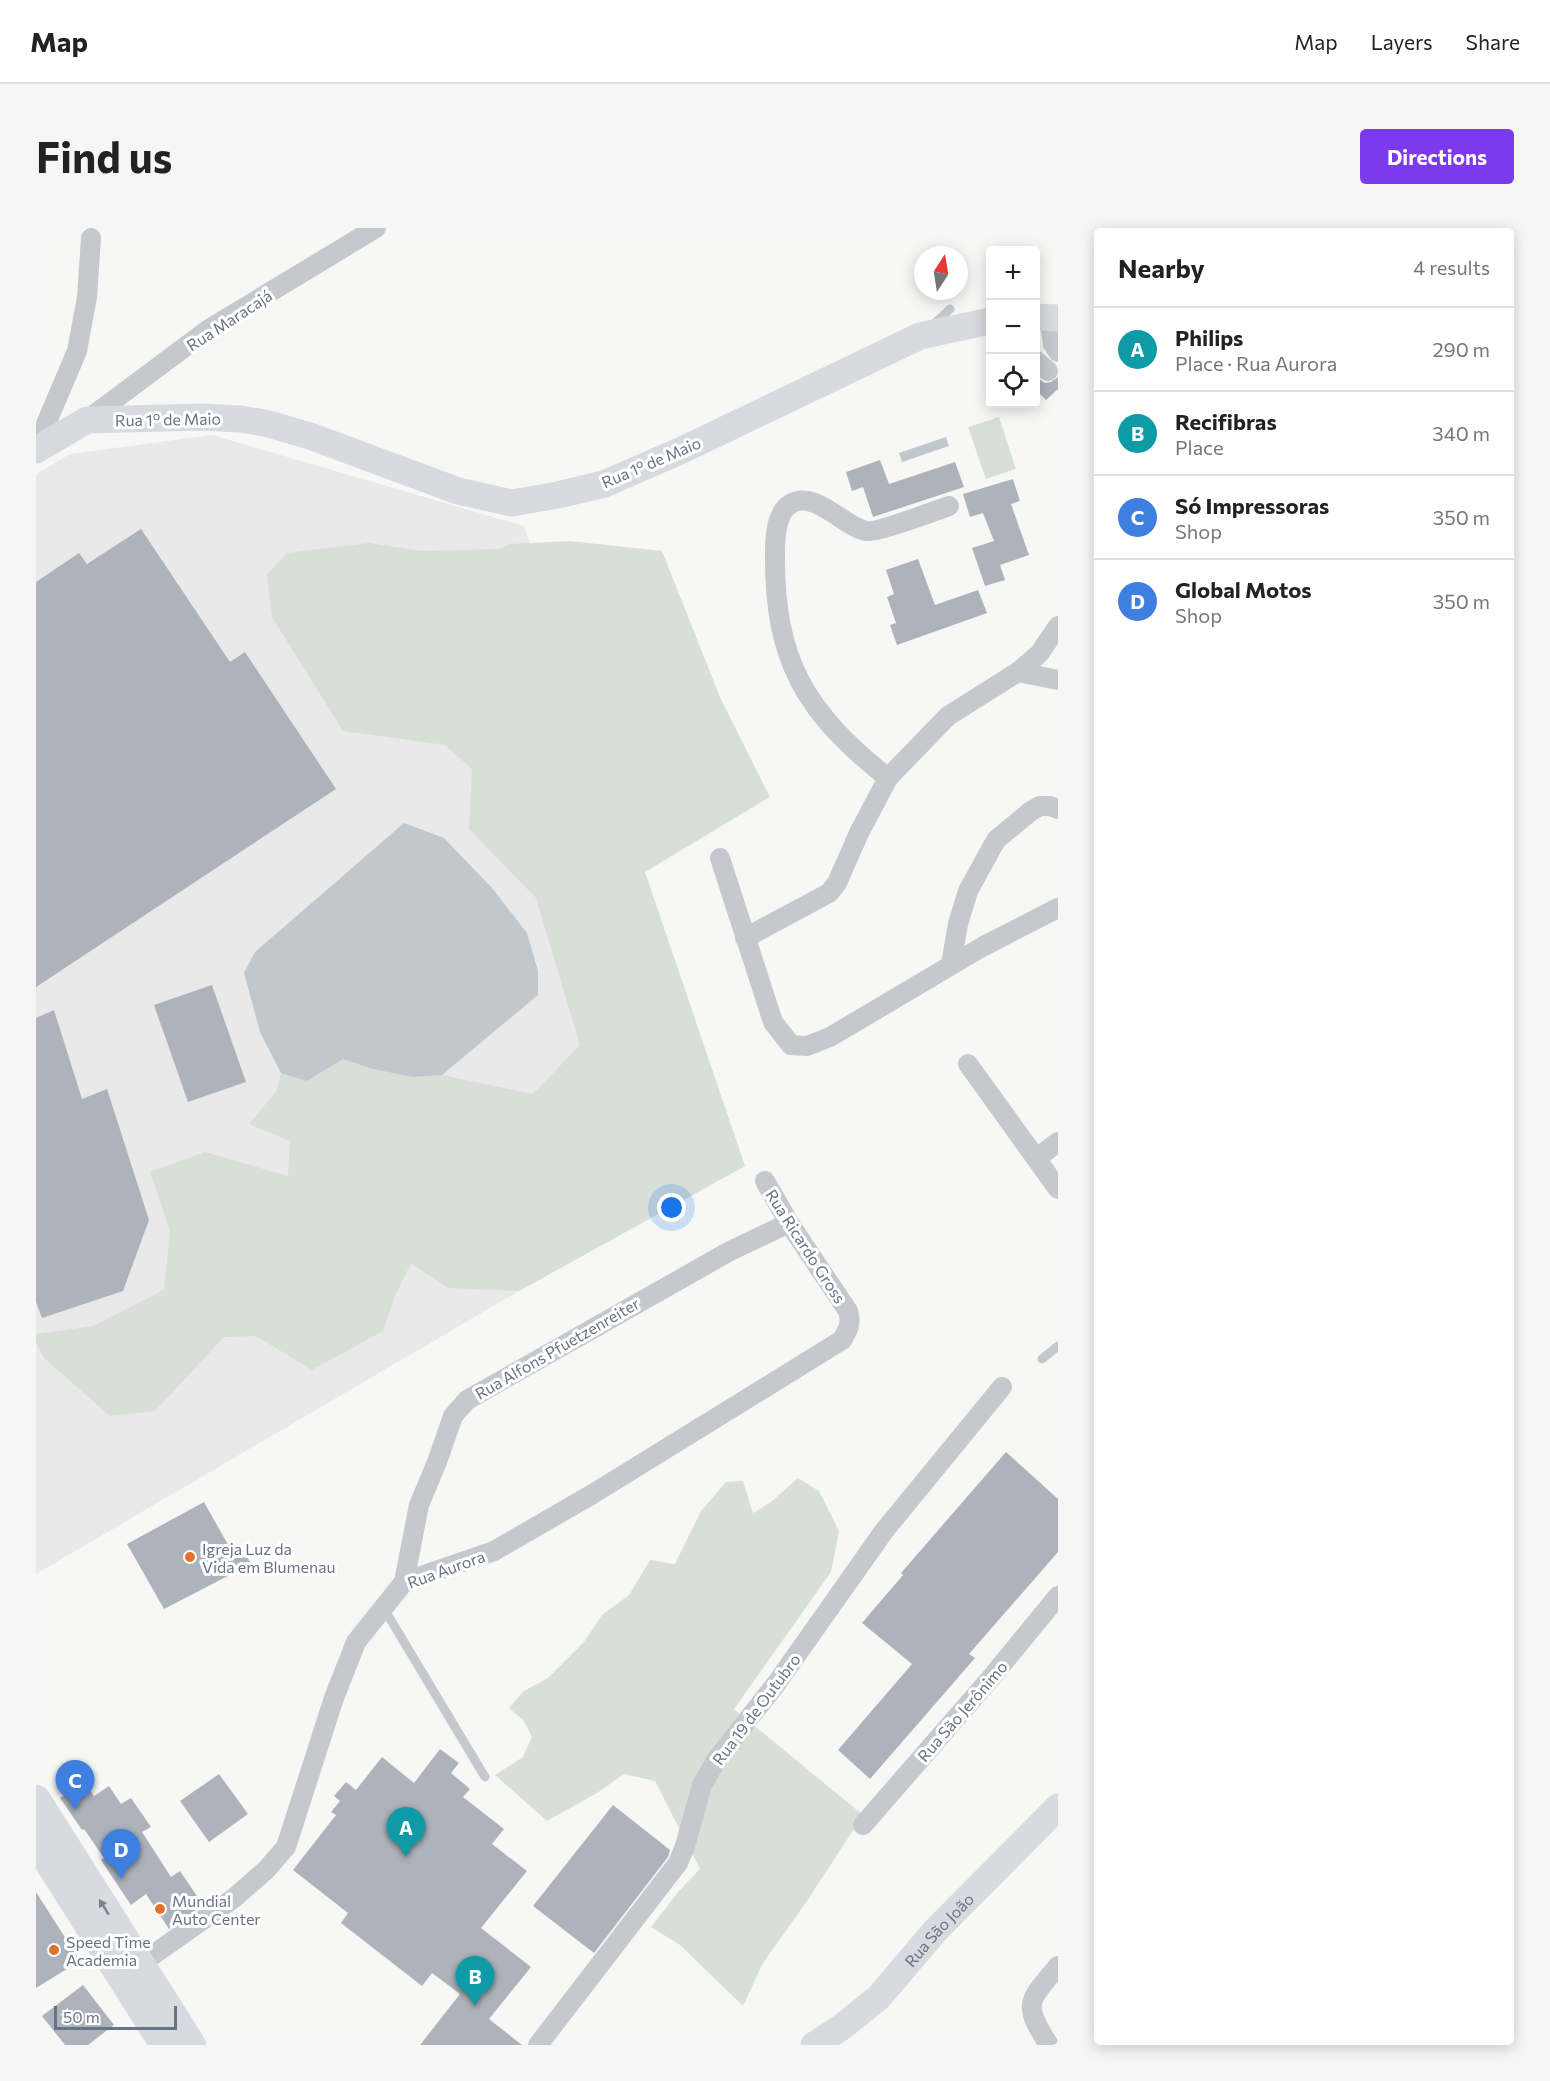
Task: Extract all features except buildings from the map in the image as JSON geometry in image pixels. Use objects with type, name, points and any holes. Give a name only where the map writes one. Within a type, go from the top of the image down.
[{"type":"main road","points":[[36,1800],[191,2045]]},
{"type":"main road","points":[[36,1841],[165,2045]]},
{"type":"street","name":"Rua Maracajá","points":[[87,420],[209,329],[376,228]]},
{"type":"street","points":[[41,447],[46,424],[76,351],[87,297],[91,238]]},
{"type":"street","points":[[1047,317],[1053,344],[1058,352]]},
{"type":"street","name":"Rua 1º de Maio","points":[[87,420],[203,417],[265,423],[310,436],[458,491],[512,503],[604,484],[680,451],[920,336],[986,322]]},
{"type":"street","points":[[41,447],[87,420]]},
{"type":"street","points":[[888,778],[833,730],[809,699],[792,667],[780,628],[774,590],[778,524],[786,508],[793,502],[807,500],[826,508],[847,524],[869,532],[949,506]]},
{"type":"street","points":[[745,938],[830,892],[837,883],[859,833],[888,778],[948,716],[1018,672],[1039,654],[1058,626]]},
{"type":"street","points":[[1018,672],[1058,680]]},
{"type":"street","points":[[951,964],[958,924],[968,891],[996,840],[1040,806],[1058,809]]},
{"type":"street","points":[[720,858],[773,1022],[791,1045],[807,1046],[830,1037],[951,964],[1058,908]]},
{"type":"street","points":[[968,1064],[1058,1189]]},
{"type":"street","points":[[1036,1158],[1058,1142]]},
{"type":"street","name":"Rua Ricardo Gross","points":[[765,1181],[789,1223],[848,1311]]},
{"type":"street","name":"Rua Alfons Pfuetzenreiter","points":[[404,1582],[419,1505],[453,1416],[467,1400],[730,1251],[789,1223]]},
{"type":"street","name":"Rua Aurora","points":[[140,1964],[234,1898],[266,1870],[286,1846],[334,1698],[356,1642],[404,1582],[494,1551],[611,1483],[842,1340],[849,1330],[848,1311]]},
{"type":"street","name":"Rua 19 de Outubro","points":[[538,2045],[678,1863],[702,1785],[717,1760],[776,1684],[884,1530],[1002,1387]]},
{"type":"street","name":"Rua São Jerônimo","points":[[863,1825],[1058,1596]]},
{"type":"street","name":"Rua São João","points":[[814,2045],[842,2027],[879,1997],[935,1931],[1058,1807]]},
{"type":"street","points":[[1049,2045],[1036,2024],[1031,2008],[1033,1995],[1058,1966]]},
{"type":"lane","points":[[920,336],[950,309]]},
{"type":"lane","points":[[1041,1359],[1058,1346]]},
{"type":"lane","points":[[383,1607],[485,1777]]},
{"type":"shaded area","points":[[999,417],[1016,469],[986,479],[968,427]]},
{"type":"shaded area","points":[[212,435],[524,526],[745,1166],[519,1291],[36,1574],[36,474],[70,454]]},
{"type":"shaded area","points":[[946,437],[949,446],[902,462],[899,453]]},
{"type":"shaded area","points":[[570,541],[662,551],[720,697],[770,797],[645,872],[745,1166],[519,1291],[448,1288],[411,1263],[395,1296],[383,1331],[312,1370],[256,1336],[224,1337],[155,1411],[110,1416],[44,1358],[36,1343],[36,1334],[93,1326],[164,1290],[170,1231],[150,1172],[205,1152],[288,1176],[290,1141],[249,1124],[276,1092],[281,1073],[312,1078],[343,1059],[373,1069],[412,1077],[442,1075],[533,1094],[580,1045],[536,898],[469,829],[472,769],[445,745],[343,731],[272,617],[267,574],[287,553],[369,543],[422,551],[500,549],[510,544]]},
{"type":"shaded area","points":[[404,823],[444,838],[492,888],[527,933],[538,971],[538,995],[442,1075],[412,1077],[373,1069],[343,1059],[307,1081],[281,1073],[260,1032],[244,973],[255,952]]},
{"type":"shaded area","points":[[798,1478],[819,1491],[839,1531],[831,1572],[734,1709],[863,1815],[763,1963],[743,2006],[680,1945],[651,1927],[679,1891],[700,1869],[655,1781],[624,1774],[597,1793],[547,1821],[495,1775],[523,1757],[532,1737],[524,1721],[509,1708],[524,1691],[548,1678],[584,1642],[602,1615],[629,1595],[650,1560],[675,1564],[701,1511],[726,1482],[743,1481],[753,1513],[771,1502]]},
{"type":"place","name":"Igreja Luz da Vida em Blumenau","points":[[190,1557]]},
{"type":"place","name":"Só Impressoras","points":[[75,1810]]},
{"type":"place","name":"Philips","points":[[406,1857]]},
{"type":"place","name":"Global Motos","points":[[121,1879]]},
{"type":"place","name":"Mundial Auto Center","points":[[160,1909]]},
{"type":"place","name":"Speed Time Academia","points":[[54,1950]]},
{"type":"place","name":"Recifibras","points":[[475,2006]]}]
